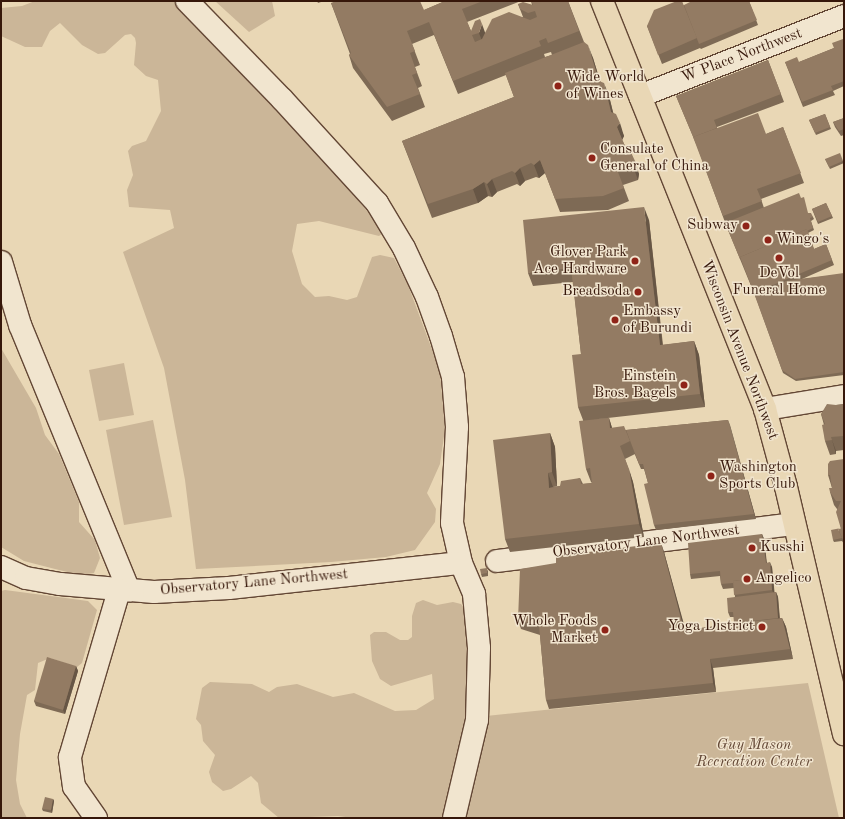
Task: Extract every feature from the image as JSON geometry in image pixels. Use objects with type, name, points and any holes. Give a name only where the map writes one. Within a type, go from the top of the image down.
[{"type":"main road","name":"Wisconsin Avenue Northwest","points":[[602,1],[765,409],[844,734]]},
{"type":"street","points":[[187,1],[282,99],[377,203],[404,248],[428,297],[453,377],[457,427],[452,523],[461,563],[474,594],[480,680],[477,720],[454,818]]},
{"type":"street","name":"W Place Northwest","points":[[640,96],[844,16]]},
{"type":"street","points":[[1,262],[20,325],[124,590],[70,757],[74,787],[96,818]]},
{"type":"street","points":[[765,409],[844,396]]},
{"type":"street","name":"Observatory Lane Northwest","points":[[497,560],[794,524]]},
{"type":"street","name":"Observatory Lane Northwest","points":[[2,568],[26,578],[60,584],[124,590],[222,589],[461,563]]},
{"type":"green space","points":[[35,1],[174,1],[342,181],[382,229],[383,233],[379,236],[319,221],[297,224],[292,251],[302,284],[315,297],[329,296],[347,300],[357,297],[372,257],[380,255],[394,258],[408,285],[440,371],[445,429],[440,464],[427,493],[436,509],[435,522],[415,550],[386,557],[331,562],[196,569],[185,480],[164,368],[123,252],[174,228],[170,210],[129,207],[127,190],[133,175],[128,151],[132,146],[146,141],[161,111],[158,80],[146,76],[134,65],[136,43],[135,38],[131,34],[125,35],[105,53],[98,54],[82,45],[60,23],[50,31],[42,47],[25,47],[1,36],[1,8],[22,6]]},
{"type":"green space","points":[[215,1],[272,1],[275,16],[249,32]]},
{"type":"green space","points":[[1,348],[36,408],[45,435],[59,454],[79,502],[79,522],[95,540],[100,558],[94,573],[80,575],[24,561],[1,547]]},
{"type":"green space","points":[[124,363],[134,415],[99,421],[89,370]]},
{"type":"green space","points":[[153,420],[172,517],[124,525],[106,430]]},
{"type":"green space","points":[[5,590],[88,601],[97,610],[82,663],[77,667],[50,658],[38,663],[35,690],[27,695],[20,734],[16,780],[20,804],[27,818],[1,818],[1,591]]},
{"type":"green space","points":[[423,600],[437,605],[453,602],[461,604],[466,610],[468,654],[467,726],[445,818],[353,818],[338,816],[279,818],[261,803],[258,783],[251,776],[231,789],[223,791],[212,782],[209,772],[215,755],[203,741],[201,725],[196,719],[202,688],[210,682],[252,684],[269,692],[277,687],[297,684],[333,697],[354,693],[395,711],[416,710],[434,699],[432,674],[391,686],[380,679],[372,661],[370,635],[374,632],[386,632],[400,640],[408,640],[412,637],[412,616],[416,603]]},
{"type":"green space","name":"Guy Mason Recreation Center","points":[[808,683],[839,818],[462,818],[486,716]]},
{"type":"building","points":[[336,1],[420,1],[424,10],[445,1],[483,1],[462,9],[471,31],[475,21],[480,19],[482,24],[479,33],[472,35],[475,42],[482,39],[492,19],[509,12],[530,20],[537,17],[535,11],[528,13],[520,9],[518,4],[523,2],[533,5],[531,1],[568,1],[579,31],[548,43],[546,38],[539,41],[541,46],[453,81],[429,22],[407,31],[415,51],[410,53],[417,73],[412,75],[420,94],[387,107],[349,55],[351,53],[331,3]]},
{"type":"building","points":[[677,1],[682,1],[697,38],[658,55],[647,26],[654,10]]},
{"type":"building","points":[[692,1],[749,1],[757,20],[699,44],[684,5]]},
{"type":"building","points":[[843,39],[844,81],[831,86],[833,90],[802,102],[785,62],[797,57],[799,62],[834,48],[832,43]]},
{"type":"building","points":[[584,42],[588,45],[599,81],[604,83],[611,112],[616,114],[620,123],[617,127],[625,146],[629,148],[635,161],[633,166],[618,172],[624,188],[603,196],[555,199],[540,160],[534,165],[531,163],[520,168],[515,173],[512,171],[492,179],[487,184],[484,182],[473,189],[428,204],[402,141],[514,97],[505,73]]},
{"type":"building","points":[[768,60],[781,94],[714,120],[717,128],[693,137],[676,96]]},
{"type":"building","points":[[758,113],[766,134],[783,127],[801,173],[757,189],[762,201],[723,216],[693,137]]},
{"type":"building","points":[[825,114],[830,127],[815,133],[809,120]]},
{"type":"building","points":[[844,118],[844,129],[839,131],[833,122]]},
{"type":"building","points":[[840,153],[843,161],[829,167],[825,159]]},
{"type":"building","points":[[799,193],[801,198],[804,197],[808,213],[811,213],[813,217],[810,218],[813,228],[807,231],[807,229],[740,257],[740,259],[725,223]]},
{"type":"building","points":[[826,203],[832,216],[818,222],[812,209]]},
{"type":"building","points":[[644,207],[660,345],[694,341],[700,394],[578,407],[572,355],[581,354],[571,268],[528,273],[523,220]]},
{"type":"building","points":[[807,229],[814,249],[826,244],[832,260],[754,293],[740,257]]},
{"type":"building","points":[[844,273],[844,372],[795,379],[782,370],[755,296],[786,281]]},
{"type":"building","points":[[827,404],[844,404],[844,436],[831,437],[832,440],[825,441],[822,425],[825,424],[821,414]]},
{"type":"building","points":[[609,418],[610,428],[624,426],[630,441],[620,446],[629,469],[639,524],[505,539],[493,440],[550,433],[552,472],[548,473],[549,488],[560,486],[561,481],[580,478],[581,484],[592,483],[590,468],[586,469],[579,421]]},
{"type":"building","points":[[728,420],[754,514],[654,525],[644,484],[648,483],[643,464],[639,464],[626,430]]},
{"type":"building","points":[[844,459],[844,542],[838,529],[841,529],[836,512],[841,501],[836,501],[830,492],[829,488],[832,488],[830,475],[828,475],[828,464],[830,461]]},
{"type":"building","points":[[841,528],[838,529],[842,538],[833,540],[831,530]]},
{"type":"building","points":[[762,534],[766,563],[770,562],[771,576],[721,584],[720,571],[690,574],[688,543]]},
{"type":"building","name":"Whole Foods Market","points":[[661,543],[684,630],[782,618],[790,649],[710,659],[713,683],[546,700],[539,626],[518,620],[520,569],[556,563],[556,556]]},
{"type":"building","points":[[487,568],[487,573],[481,574],[480,569]]},
{"type":"building","points":[[771,576],[772,590],[734,595],[733,581]]},
{"type":"building","points":[[776,592],[778,618],[734,623],[733,612],[728,612],[727,598]]},
{"type":"building","points":[[47,657],[76,666],[63,710],[34,701]]},
{"type":"building","points":[[45,797],[53,799],[51,810],[42,809]]},
{"type":"place","name":"Wide World of Wines","points":[[558,86]]},
{"type":"place","name":"Consulate General of China","points":[[592,158]]},
{"type":"place","name":"Subway","points":[[746,226]]},
{"type":"place","name":"Wingo's","points":[[768,240]]},
{"type":"place","name":"DeVol Funeral Home","points":[[779,258]]},
{"type":"place","name":"Glover Park Ace Hardware","points":[[635,261]]},
{"type":"place","name":"Breadsoda","points":[[638,292]]},
{"type":"place","name":"Embassy of Burundi","points":[[615,320]]},
{"type":"place","name":"Einstein Bros. Bagels","points":[[684,385]]},
{"type":"place","name":"Washington Sports Club","points":[[711,476]]},
{"type":"place","name":"Kusshi","points":[[752,548]]},
{"type":"place","name":"Angelico","points":[[747,579]]},
{"type":"place","name":"Yoga District","points":[[762,627]]},
{"type":"place","name":"Whole Foods Market","points":[[605,630]]}]
